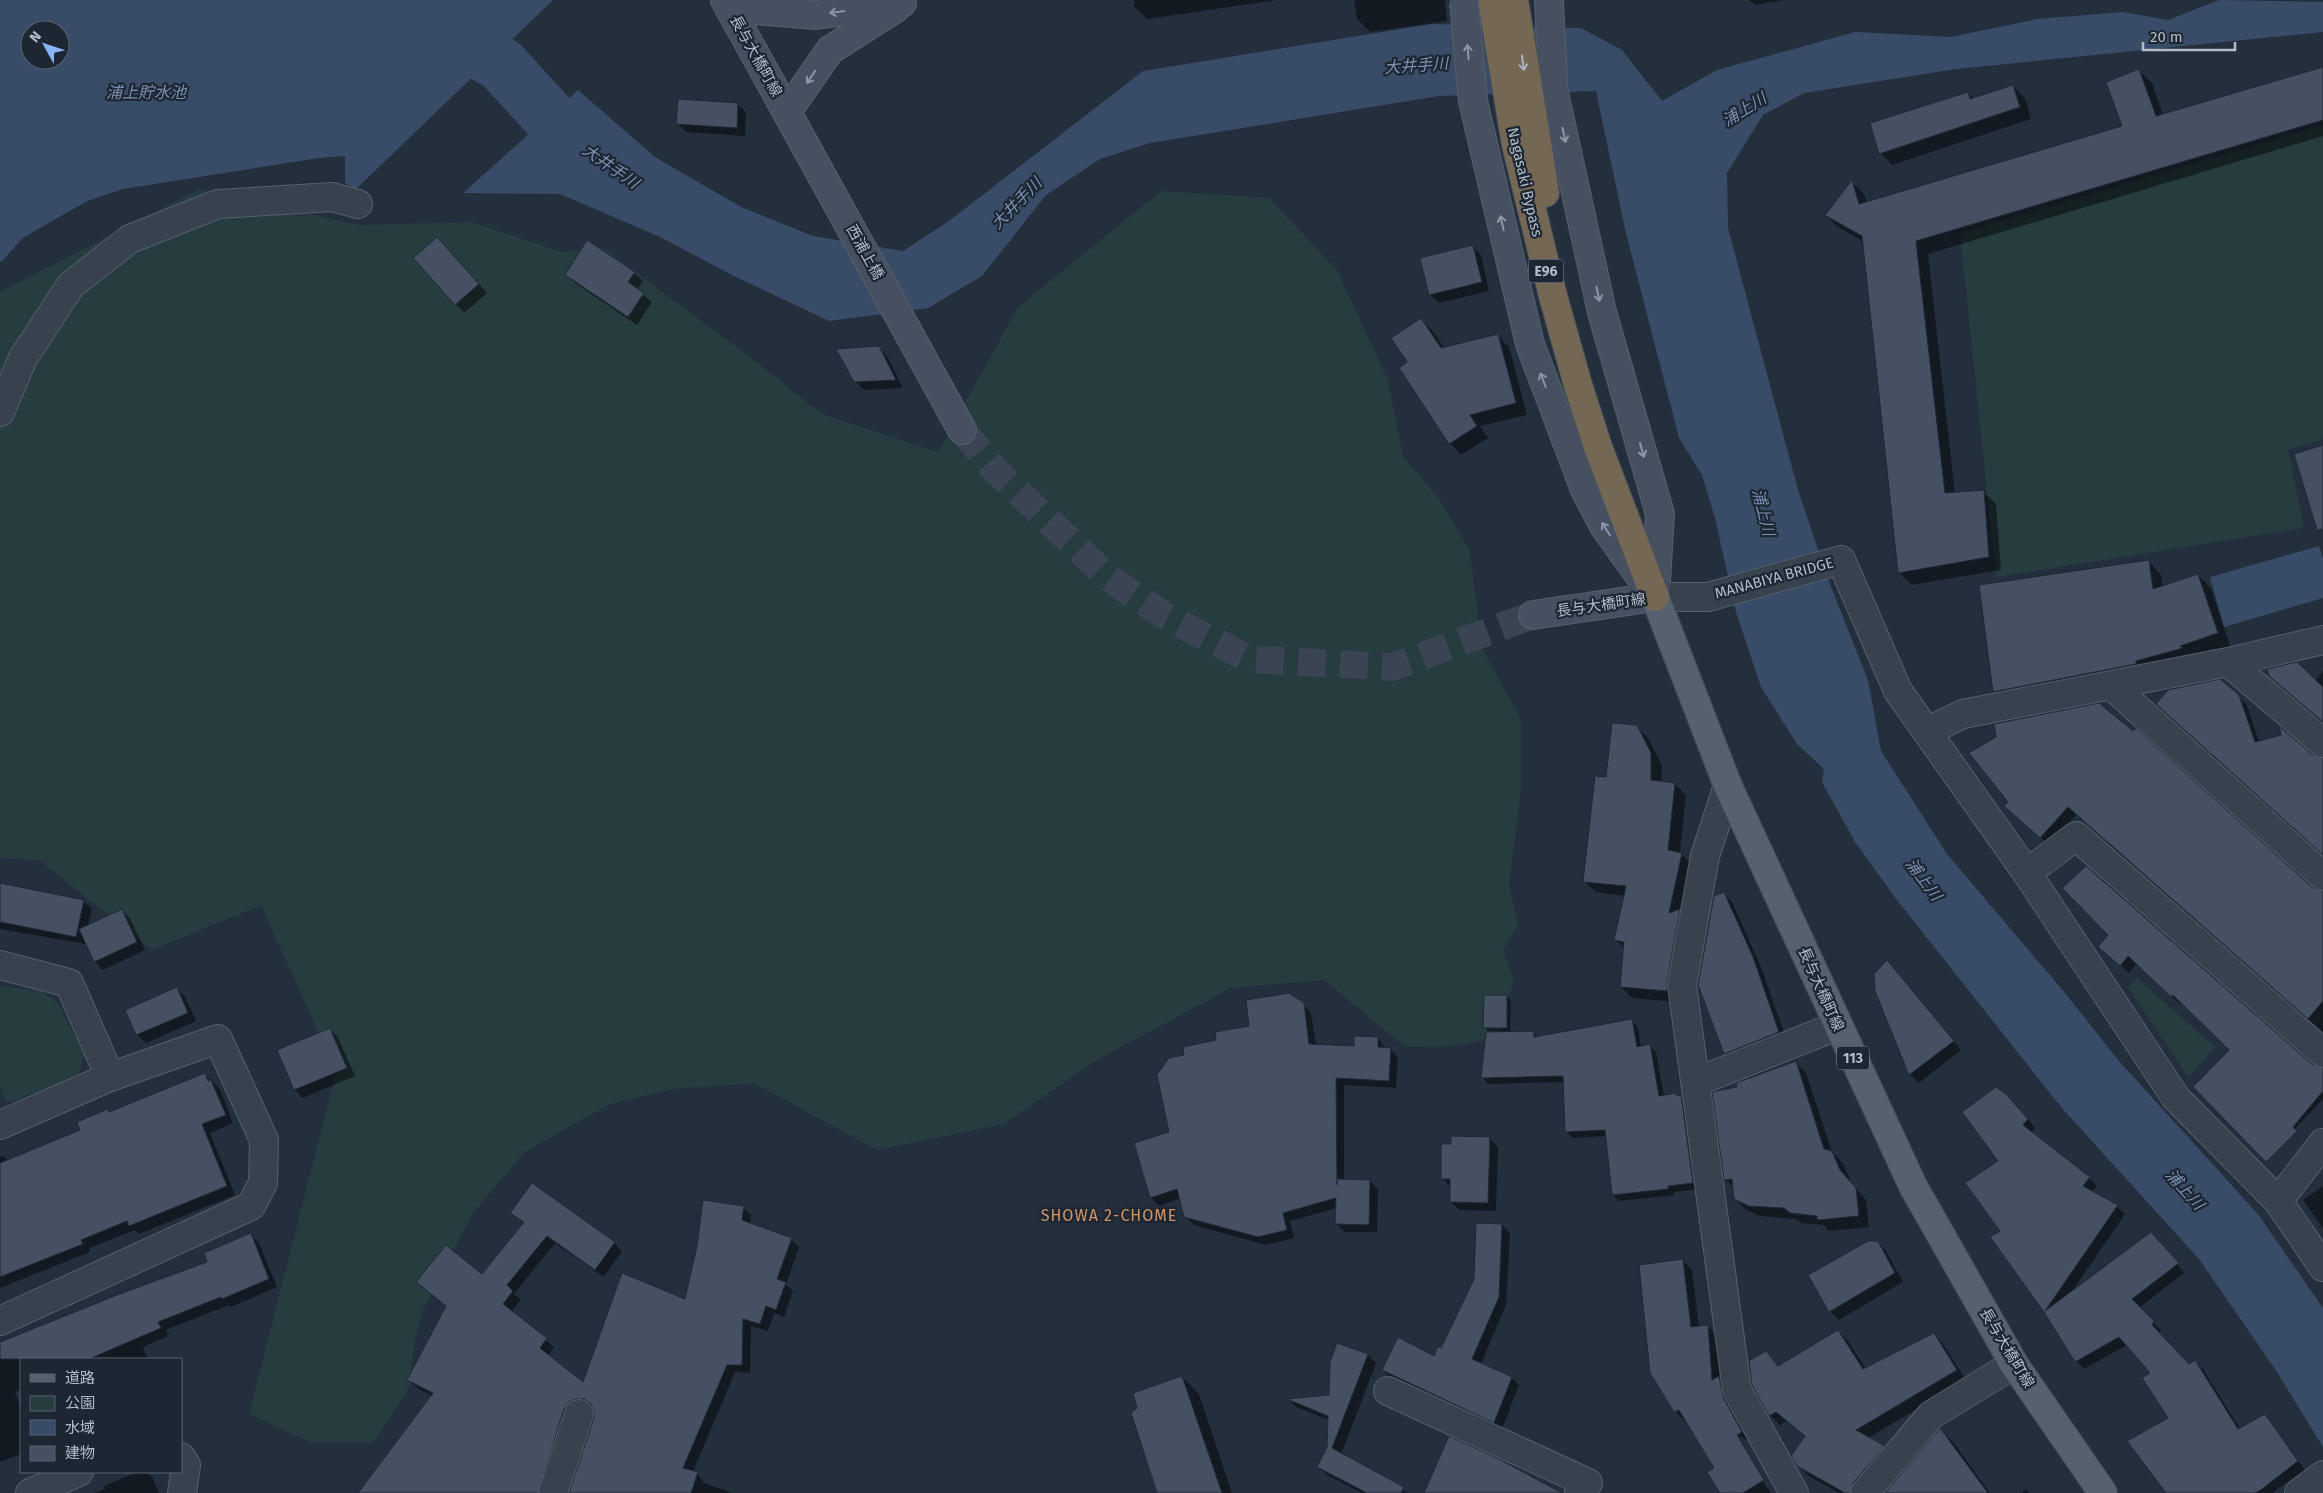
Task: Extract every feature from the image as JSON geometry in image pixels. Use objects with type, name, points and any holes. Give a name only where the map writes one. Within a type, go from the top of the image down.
[{"type":"highway","name":"Nagasaki Bypass","points":[[1503,1],[1529,89],[1532,216],[1578,385],[1604,446],[1655,597]]},
{"type":"main road","name":"長与大橋町線","points":[[1655,597],[1728,786],[1837,1026],[1913,1186],[2014,1364],[2103,1493]]},
{"type":"street","points":[[1549,0],[1529,89],[1602,312],[1660,514],[1655,597]]},
{"type":"street","points":[[1464,1],[1473,101],[1533,352],[1585,490],[1604,526],[1655,597]]},
{"type":"street","points":[[727,4],[816,15],[906,2]]},
{"type":"street","points":[[788,112],[830,50],[906,2]]},
{"type":"street","name":"長与大橋町線","points":[[727,4],[788,112]]},
{"type":"street","name":"西浦上橋","points":[[788,112],[962,430]]},
{"type":"street","points":[[0,412],[23,358],[71,285],[130,239],[218,204],[332,197],[358,204]]},
{"type":"street","name":"MANABIYA BRIDGE","points":[[1655,597],[1708,596],[1841,560],[1898,691],[1928,731]]},
{"type":"street","name":"長与大橋町線","points":[[1533,615],[1655,597]]},
{"type":"street","points":[[2323,640],[2228,662],[1962,714],[1928,731],[2027,873],[2176,1098],[2278,1201],[2323,1267]]},
{"type":"street","points":[[2228,662],[2323,743]]},
{"type":"street","points":[[2111,685],[2323,876]]},
{"type":"street","points":[[1728,786],[1704,856],[1682,985],[1737,1390],[1794,1493]]},
{"type":"street","points":[[2027,873],[2076,836],[2323,1053]]},
{"type":"street","points":[[0,965],[69,983],[110,1077]]},
{"type":"street","points":[[1696,1082],[1837,1026]]},
{"type":"street","points":[[0,1125],[110,1077],[218,1039],[264,1140],[263,1183],[251,1206],[0,1321]]},
{"type":"street","points":[[2278,1201],[2323,1143]]},
{"type":"street","points":[[1866,1493],[1931,1415],[2014,1364]]},
{"type":"street","points":[[1388,1391],[1588,1483],[1579,1493]]},
{"type":"street","points":[[553,1493],[579,1414]]},
{"type":"street","points":[[182,1459],[186,1465],[182,1493]]},
{"type":"street","points":[[30,1493],[77,1473]]},
{"type":"street","points":[[2299,1493],[2323,1475]]},
{"type":"green space","points":[[2323,125],[2323,439],[2288,450],[2304,528],[1996,577],[1960,233]]},
{"type":"green space","points":[[200,189],[358,225],[472,222],[562,252],[602,247],[750,357],[822,414],[938,452],[1018,307],[1161,191],[1269,198],[1336,269],[1387,377],[1403,456],[1440,500],[1470,551],[1482,648],[1521,719],[1521,790],[1509,885],[1518,925],[1503,951],[1514,980],[1498,1038],[1451,1046],[1405,1047],[1324,980],[1231,988],[1095,1061],[1004,1124],[877,1150],[754,1083],[673,1089],[610,1104],[526,1151],[473,1213],[423,1309],[415,1340],[409,1388],[373,1443],[312,1443],[249,1414],[336,1072],[261,905],[152,950],[39,860],[0,858],[0,292]]},
{"type":"green space","points":[[2137,978],[2215,1047],[2188,1077],[2128,988]]},
{"type":"green space","points":[[0,986],[41,991],[58,1003],[84,1055],[78,1077],[7,1103],[0,1087]]},
{"type":"water","name":"浦上貯水池","points":[[0,0],[553,0],[356,189],[345,183],[345,156],[319,158],[123,189],[87,201],[23,238],[0,263]]},
{"type":"water","name":"浦上川","points":[[2219,0],[2323,2],[2323,32],[1956,69],[1804,93],[1763,115],[1727,173],[1728,228],[1798,490],[1829,582],[1868,680],[1881,751],[1947,854],[2065,993],[2118,1060],[2257,1213],[2323,1308],[2323,1447],[2277,1372],[2199,1259],[2061,1107],[1897,900],[1855,842],[1822,782],[1824,769],[1797,744],[1761,687],[1736,612],[1715,518],[1702,475],[1679,438],[1625,229],[1596,91],[1439,96],[1150,143],[1100,159],[1046,195],[982,276],[928,308],[829,321],[734,276],[660,237],[560,194],[463,193],[578,90],[655,157],[741,207],[813,236],[903,251],[949,221],[1143,71],[1432,24],[1581,28],[1622,50],[1662,101],[1717,70],[1855,32],[1951,37],[2037,19],[2123,12],[2168,20]]},
{"type":"water","points":[[2319,546],[2323,559],[2323,598],[2224,627],[2210,577]]},
{"type":"building","points":[[2323,67],[2323,120],[1916,241],[1945,493],[1984,490],[1989,557],[1898,573],[1862,236],[1823,214],[1826,214],[1852,180],[1859,204],[2122,126],[2106,82],[2139,69],[2156,116]]},
{"type":"building","points":[[2013,85],[2020,107],[1879,154],[1870,123],[1968,92],[1970,99]]},
{"type":"building","points":[[678,99],[738,103],[737,128],[676,124]]},
{"type":"building","points":[[437,237],[479,284],[455,305],[413,258]]},
{"type":"building","points":[[587,240],[635,272],[628,282],[644,293],[628,317],[565,275]]},
{"type":"building","points":[[1473,245],[1482,282],[1429,295],[1420,258]]},
{"type":"building","points":[[1421,318],[1441,348],[1498,334],[1516,403],[1470,415],[1477,426],[1449,444],[1399,368],[1407,362],[1391,338]]},
{"type":"building","points":[[879,346],[896,380],[854,382],[836,349]]},
{"type":"building","points":[[2323,445],[2323,529],[2317,530],[2294,454]]},
{"type":"building","points":[[2149,560],[2153,589],[2198,574],[2218,633],[2180,646],[2183,648],[2136,661],[2136,664],[1993,692],[1979,585]]},
{"type":"building","points":[[2297,662],[2323,687],[2323,722],[2269,676],[2267,669]]},
{"type":"building","points":[[2220,679],[2239,695],[2255,742],[2281,735],[2279,726],[2313,755],[2323,758],[2323,855],[2156,704],[2168,690]]},
{"type":"building","points":[[2099,703],[2133,731],[2136,728],[2313,888],[2323,891],[2323,1001],[2308,1019],[2068,807],[2040,838],[2004,806],[2008,802],[1969,753],[1996,737],[1994,724]]},
{"type":"building","points":[[1612,723],[1637,725],[1651,753],[1651,780],[1675,783],[1668,850],[1682,853],[1669,913],[1680,909],[1667,991],[1620,987],[1624,942],[1614,940],[1626,886],[1583,882],[1595,776],[1606,777]]},
{"type":"building","points":[[2086,866],[2313,1065],[2323,1068],[2323,1091],[2293,1127],[2297,1131],[2266,1162],[2193,1087],[2229,1050],[2173,995],[2171,997],[2128,956],[2120,966],[2098,947],[2108,935],[2062,888]]},
{"type":"building","points":[[0,883],[84,900],[76,937],[0,922]]},
{"type":"building","points":[[1724,892],[1753,957],[1779,1032],[1724,1054],[1698,985],[1714,896]]},
{"type":"building","points":[[122,909],[137,942],[94,962],[79,929]]},
{"type":"building","points":[[1887,960],[1954,1041],[1909,1075],[1875,991],[1874,974]]},
{"type":"building","points":[[177,987],[188,1013],[136,1035],[125,1010]]},
{"type":"building","points":[[1289,993],[1304,1003],[1309,1044],[1354,1046],[1354,1036],[1378,1037],[1378,1047],[1391,1048],[1389,1081],[1336,1078],[1337,1185],[1337,1179],[1370,1180],[1369,1225],[1335,1224],[1336,1198],[1283,1213],[1287,1230],[1258,1237],[1184,1217],[1177,1189],[1150,1198],[1134,1143],[1169,1132],[1157,1075],[1169,1058],[1184,1055],[1183,1047],[1216,1040],[1215,1032],[1249,1026],[1246,1000]]},
{"type":"building","points":[[1484,995],[1507,995],[1507,1028],[1483,1028]]},
{"type":"building","points":[[1632,1019],[1637,1047],[1650,1044],[1659,1096],[1677,1093],[1677,1096],[1681,1095],[1693,1183],[1668,1186],[1668,1189],[1612,1195],[1605,1130],[1565,1132],[1563,1076],[1481,1078],[1486,1032],[1534,1031],[1534,1037]]},
{"type":"building","points":[[330,1028],[347,1068],[294,1090],[277,1050]]},
{"type":"building","points":[[1796,1061],[1824,1149],[1832,1151],[1840,1170],[1856,1188],[1859,1216],[1817,1220],[1817,1216],[1790,1213],[1784,1208],[1749,1206],[1734,1199],[1732,1179],[1724,1180],[1712,1092],[1737,1087],[1736,1083]]},
{"type":"building","points":[[205,1073],[208,1081],[211,1080],[226,1115],[202,1124],[227,1186],[129,1226],[127,1221],[81,1240],[83,1244],[0,1277],[0,1163],[80,1130],[77,1122],[108,1109],[109,1112]]},
{"type":"building","points":[[1996,1087],[2006,1094],[2028,1119],[2023,1125],[2090,1177],[2083,1186],[2118,1205],[2045,1311],[2151,1232],[2179,1263],[2132,1299],[2154,1321],[2152,1325],[2189,1364],[2195,1360],[2238,1429],[2265,1414],[2298,1461],[2262,1489],[2255,1493],[2166,1493],[2127,1441],[2168,1418],[2142,1378],[2150,1373],[2119,1337],[2075,1362],[2044,1312],[1990,1237],[2000,1231],[1965,1183],[1998,1161],[1962,1112]]},
{"type":"building","points":[[1451,1136],[1490,1137],[1488,1203],[1450,1202],[1450,1179],[1441,1179],[1441,1144],[1451,1144]]},
{"type":"building","points":[[532,1183],[615,1242],[595,1270],[547,1236],[507,1285],[513,1291],[503,1304],[547,1338],[540,1348],[583,1382],[622,1273],[685,1299],[697,1246],[703,1200],[744,1206],[742,1220],[792,1238],[777,1279],[786,1282],[776,1310],[766,1306],[760,1324],[743,1319],[742,1365],[727,1365],[683,1468],[698,1472],[691,1493],[569,1493],[594,1418],[591,1404],[584,1399],[576,1399],[569,1402],[564,1409],[538,1493],[358,1493],[433,1393],[407,1380],[446,1306],[416,1282],[446,1245],[482,1274],[524,1222],[510,1213]]},
{"type":"building","points":[[1476,1223],[1502,1224],[1499,1297],[1472,1359],[1512,1377],[1494,1423],[1382,1370],[1398,1337],[1434,1356],[1438,1346],[1441,1348],[1474,1279]]},
{"type":"building","points":[[251,1233],[269,1279],[222,1299],[221,1297],[158,1322],[161,1328],[91,1358],[0,1359],[0,1342],[117,1295],[207,1262],[204,1253]]},
{"type":"building","points":[[1868,1241],[1878,1241],[1895,1273],[1829,1312],[1808,1275]]},
{"type":"building","points":[[1683,1259],[1691,1327],[1708,1325],[1712,1380],[1719,1376],[1723,1397],[1742,1432],[1737,1435],[1764,1480],[1743,1493],[1720,1493],[1707,1472],[1714,1468],[1679,1410],[1674,1412],[1650,1373],[1639,1265]]},
{"type":"building","points":[[1838,1330],[1863,1369],[1934,1333],[1957,1370],[1856,1430],[1885,1446],[1853,1483],[1850,1493],[1845,1493],[1797,1466],[1791,1456],[1805,1436],[1776,1412],[1769,1416],[1752,1385],[1749,1361],[1766,1351],[1778,1366]]},
{"type":"building","points":[[1337,1343],[1368,1354],[1332,1448],[1404,1487],[1401,1493],[1367,1493],[1317,1467],[1327,1447],[1328,1416],[1287,1399],[1329,1395],[1330,1362]]},
{"type":"building","points":[[1182,1376],[1222,1493],[1157,1493],[1131,1413],[1137,1408],[1133,1393]]},
{"type":"building","points":[[1940,1428],[1988,1493],[1885,1493]]},
{"type":"building","points":[[1449,1436],[1499,1459],[1562,1493],[1424,1493]]},
{"type":"waterway","name":"大井手川","points":[[396,0],[502,65],[564,133],[608,164]]},
{"type":"tunnel","points":[[962,430],[995,470],[1109,578],[1165,616],[1249,659],[1393,667],[1533,615]]},
{"type":"district","name":"SHOWA 2-CHOME","points":[[1109,1215]]}]
